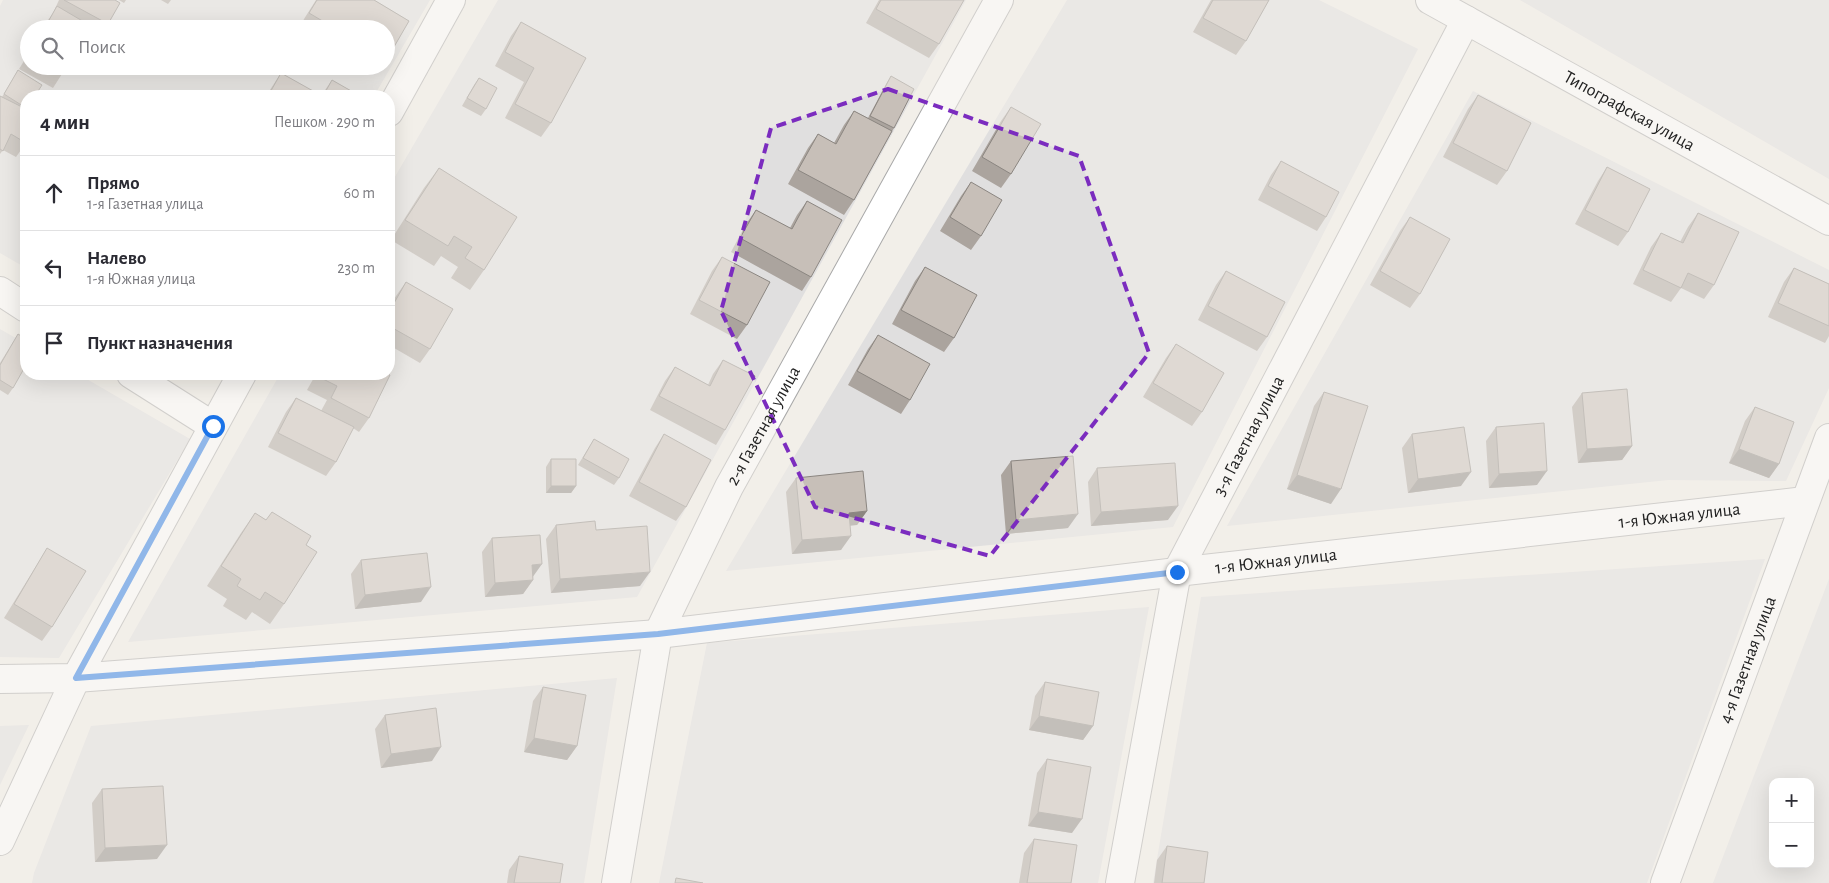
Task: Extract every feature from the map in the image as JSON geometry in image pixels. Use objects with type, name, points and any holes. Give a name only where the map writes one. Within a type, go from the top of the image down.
[{"type":"street","points":[[395,101],[451,0]]},
{"type":"street","name":"2-я Газетная улица","points":[[616,883],[658,634],[729,487],[999,0]]},
{"type":"street","name":"Типографская улица","points":[[1430,0],[1829,221]]},
{"type":"street","name":"3-я Газетная улица","points":[[1120,883],[1177,572],[1466,20]]},
{"type":"street","points":[[0,291],[20,304]]},
{"type":"street","points":[[140,380],[213,426]]},
{"type":"street","points":[[0,841],[76,678],[239,380]]},
{"type":"street","name":"4-я Газетная улица","points":[[1665,883],[1829,438]]},
{"type":"street","name":"1-я Южная улица","points":[[0,679],[76,678],[658,634],[1177,572],[1805,501]]},
{"type":"highlighted area","points":[[888,89],[1079,156],[1149,353],[990,556],[815,507],[721,311],[771,128]]},
{"type":"shaded area","points":[[3,0],[430,0],[395,60],[395,20],[20,20],[20,75],[386,75],[378,90],[20,90],[20,265],[0,253],[0,6]]},
{"type":"shaded area","points":[[498,0],[966,0],[637,597],[128,642],[277,380],[395,380],[395,177]]},
{"type":"shaded area","points":[[1067,0],[1319,0],[1418,49],[1173,527],[726,571]]},
{"type":"shaded area","points":[[1520,0],[1829,0],[1829,179]]},
{"type":"shaded area","points":[[1473,91],[1829,270],[1829,388],[1786,481],[1668,480],[1227,526]]},
{"type":"shaded area","points":[[0,329],[20,341],[20,380],[88,380],[190,439],[59,658],[0,657]]},
{"type":"shaded area","points":[[1765,559],[1647,883],[1153,883],[1201,597]]},
{"type":"shaded area","points":[[1829,579],[1829,883],[1713,883]]},
{"type":"shaded area","points":[[1149,607],[1098,883],[659,883],[707,643]]},
{"type":"shaded area","points":[[617,678],[584,883],[32,883],[34,873],[91,726]]},
{"type":"shaded area","points":[[29,725],[0,785],[0,726]]},
{"type":"building","points":[[64,0],[115,0],[120,3],[110,20],[101,20]]},
{"type":"building","points":[[317,0],[374,0],[409,21],[395,45],[395,20],[321,20],[309,13]]},
{"type":"building","points":[[881,0],[964,0],[939,44],[876,9]]},
{"type":"building","points":[[1213,0],[1269,0],[1246,41],[1203,18]]},
{"type":"building","points":[[57,6],[81,20],[49,20]]},
{"type":"building","points":[[521,22],[586,58],[551,123],[515,104],[534,68],[505,52]]},
{"type":"building","points":[[18,70],[20,75],[26,75],[42,85],[39,90],[20,90],[20,104],[4,94]]},
{"type":"building","points":[[280,75],[285,75],[311,90],[271,90]]},
{"type":"building","points":[[891,76],[914,89],[894,128],[870,116]]},
{"type":"building","points":[[479,78],[497,88],[486,109],[467,98]]},
{"type":"building","points":[[332,80],[350,90],[326,90]]},
{"type":"building","points":[[1478,95],[1531,123],[1507,171],[1453,143]]},
{"type":"building","points":[[0,96],[20,106],[20,139],[11,134],[3,151],[0,149]]},
{"type":"building","points":[[1011,107],[1041,124],[1011,174],[982,157]]},
{"type":"building","points":[[854,111],[892,131],[854,200],[798,170],[818,134],[836,144]]},
{"type":"building","points":[[1281,161],[1339,192],[1326,217],[1268,186]]},
{"type":"building","points":[[1607,167],[1650,189],[1628,232],[1585,210]]},
{"type":"building","points":[[439,168],[517,217],[484,270],[465,258],[472,247],[454,236],[448,246],[405,220]]},
{"type":"building","points":[[971,182],[1002,200],[981,236],[950,217]]},
{"type":"building","points":[[807,201],[842,220],[811,277],[740,238],[756,210],[792,229]]},
{"type":"building","points":[[1698,213],[1739,232],[1714,285],[1688,273],[1681,288],[1643,270],[1661,233],[1683,243]]},
{"type":"building","points":[[1410,217],[1450,239],[1420,294],[1380,271]]},
{"type":"building","points":[[722,257],[770,282],[747,325],[699,300]]},
{"type":"building","points":[[925,267],[977,295],[954,338],[901,310]]},
{"type":"building","points":[[1794,268],[1829,284],[1829,326],[1778,303]]},
{"type":"building","points":[[1226,271],[1285,302],[1267,337],[1208,306]]},
{"type":"building","points":[[406,282],[453,309],[430,349],[395,329],[395,301]]},
{"type":"building","points":[[18,334],[20,335],[20,376],[13,388],[0,380],[0,365]]},
{"type":"building","points":[[878,335],[930,364],[910,400],[857,371]]},
{"type":"building","points":[[1176,344],[1224,373],[1202,412],[1153,383]]},
{"type":"building","points":[[723,360],[755,376],[725,430],[659,396],[675,367],[710,386]]},
{"type":"building","points":[[325,380],[388,380],[369,418],[331,398],[337,386]]},
{"type":"building","points":[[1627,389],[1632,446],[1587,449],[1582,393]]},
{"type":"building","points":[[1324,392],[1368,406],[1341,489],[1297,475]]},
{"type":"building","points":[[296,398],[354,427],[336,462],[278,433]]},
{"type":"building","points":[[1755,407],[1794,422],[1779,464],[1739,449]]},
{"type":"building","points":[[1544,423],[1547,471],[1499,474],[1496,427]]},
{"type":"building","points":[[1464,427],[1471,472],[1418,479],[1412,434]]},
{"type":"building","points":[[664,434],[711,460],[686,507],[639,482]]},
{"type":"building","points":[[594,439],[629,459],[619,478],[583,458]]},
{"type":"building","points":[[1073,456],[1078,514],[1016,520],[1011,461]]},
{"type":"building","points":[[551,459],[576,459],[576,486],[551,486]]},
{"type":"building","points":[[1175,463],[1178,506],[1101,512],[1097,468]]},
{"type":"building","points":[[863,471],[867,511],[849,513],[851,536],[802,540],[796,478]]},
{"type":"building","points":[[272,512],[311,536],[306,545],[317,552],[284,604],[265,592],[260,600],[237,586],[241,579],[221,566],[255,513],[266,520]]},
{"type":"building","points":[[595,521],[596,530],[647,526],[650,572],[560,579],[556,525]]},
{"type":"building","points":[[540,535],[542,564],[532,565],[533,580],[495,583],[492,538]]},
{"type":"building","points":[[47,548],[86,571],[52,627],[14,604]]},
{"type":"building","points":[[427,553],[431,587],[365,595],[361,560]]},
{"type":"building","points":[[1045,682],[1099,692],[1093,726],[1039,716]]},
{"type":"building","points":[[543,687],[586,695],[577,746],[534,738]]},
{"type":"building","points":[[436,708],[441,747],[391,754],[385,715]]},
{"type":"building","points":[[1047,759],[1091,767],[1082,819],[1038,812]]},
{"type":"building","points":[[163,786],[167,845],[105,848],[102,789]]},
{"type":"building","points":[[1034,839],[1077,845],[1071,883],[1027,883]]},
{"type":"building","points":[[1167,846],[1208,852],[1204,883],[1162,883]]},
{"type":"building","points":[[519,856],[563,864],[560,883],[514,883]]},
{"type":"building","points":[[676,878],[703,883],[675,883]]},
{"type":"route","points":[[213,426],[76,678],[658,634],[1177,572]]}]
